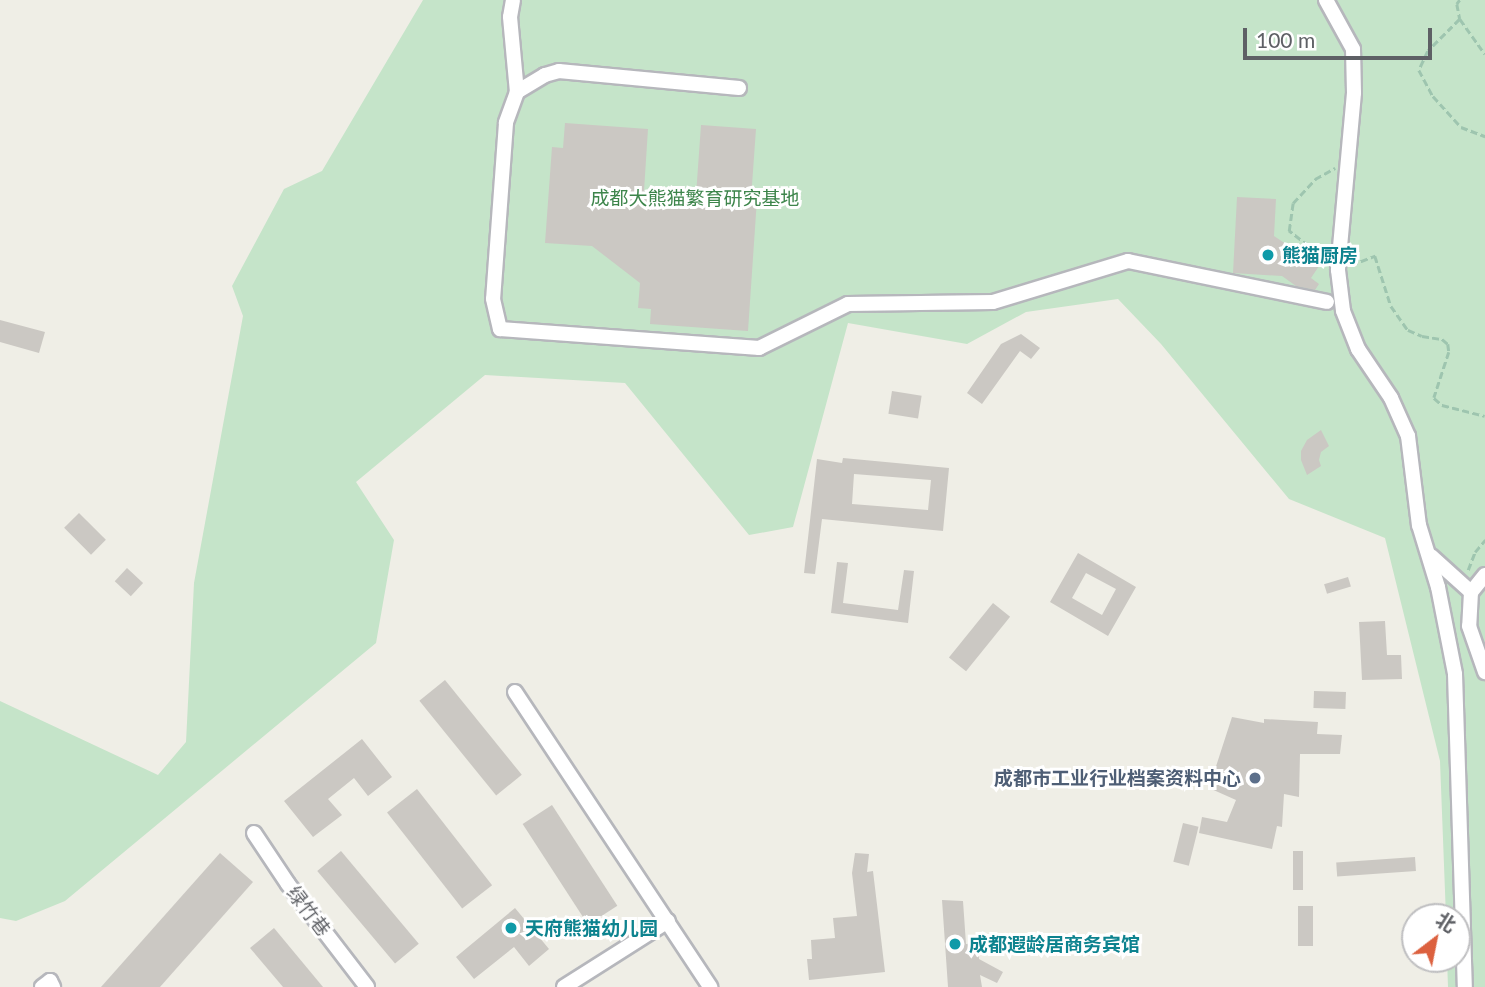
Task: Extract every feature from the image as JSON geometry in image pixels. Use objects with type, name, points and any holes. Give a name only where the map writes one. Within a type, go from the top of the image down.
[{"type":"street","points":[[513,0],[510,18],[517,92],[510,106],[505,137],[493,299],[500,328],[759,348],[848,304],[993,302],[1128,261],[1327,302]]},
{"type":"street","points":[[1326,0],[1353,49],[1354,93],[1348,159],[1332,268],[1343,311],[1358,349],[1391,398],[1408,436],[1419,525],[1429,554],[1455,674],[1465,987]]},
{"type":"street","points":[[517,92],[545,75],[559,71],[739,88]]},
{"type":"street","points":[[1429,554],[1466,589],[1469,626],[1485,672]]},
{"type":"street","points":[[1466,589],[1485,575]]},
{"type":"street","points":[[515,692],[710,987]]},
{"type":"street","name":"绿竹巷","points":[[254,833],[288,884],[367,987]]},
{"type":"street","points":[[564,987],[668,921]]},
{"type":"street","points":[[41,987],[50,981],[53,987]]},
{"type":"path","points":[[1460,0],[1457,4],[1460,19],[1485,54]]},
{"type":"path","points":[[1460,19],[1427,51],[1419,70],[1433,96],[1461,127],[1485,136]]},
{"type":"path","points":[[1348,159],[1315,179],[1293,203],[1289,231],[1325,258],[1332,268],[1376,256],[1391,306],[1408,330],[1442,339],[1448,344],[1450,352],[1434,398],[1443,405],[1485,416]]},
{"type":"path","points":[[1466,589],[1475,552],[1485,540]]},
{"type":"green space","name":"成都大熊猫繁育研究基地","points":[[423,0],[1485,0],[1485,987],[1448,987],[1448,973],[1471,973],[1471,903],[1445,903],[1440,761],[1385,538],[1289,499],[1161,344],[1118,299],[1026,312],[967,344],[848,323],[793,527],[749,535],[625,383],[485,375],[356,482],[394,540],[376,643],[65,901],[16,921],[0,918],[0,701],[158,775],[186,742],[194,583],[243,316],[232,286],[284,189],[322,171]]},
{"type":"building","points":[[565,123],[648,129],[644,191],[696,195],[701,125],[756,129],[751,199],[757,199],[748,331],[650,324],[651,309],[638,308],[640,283],[592,246],[545,243],[552,147],[563,148]]},
{"type":"building","name":"熊猫厨房","points":[[1237,197],[1276,199],[1274,236],[1319,266],[1311,278],[1319,284],[1315,290],[1296,286],[1282,276],[1233,273]]},
{"type":"building","points":[[0,320],[45,332],[39,353],[0,342]]},
{"type":"building","points":[[1021,334],[1040,348],[1031,359],[1020,351],[982,404],[967,393],[1001,344]]},
{"type":"building","points":[[892,391],[922,396],[918,418],[888,414]]},
{"type":"building","points":[[1321,430],[1329,446],[1321,452],[1321,466],[1307,475],[1301,460],[1301,451],[1307,440]]},
{"type":"building","points":[[843,458],[949,468],[943,531],[822,519],[815,574],[804,573],[817,459],[842,463]],"holes":[[[854,474],[931,480],[928,510],[852,504]]]},
{"type":"building","points":[[79,513],[106,540],[91,555],[64,528]]},
{"type":"building","points":[[1078,553],[1136,587],[1108,636],[1050,602]],"holes":[[[1086,573],[1116,589],[1102,615],[1072,598]]]},
{"type":"building","points":[[837,562],[848,563],[843,603],[898,610],[904,570],[914,571],[908,623],[831,613]]},
{"type":"building","points":[[127,568],[143,583],[131,596],[115,581]]},
{"type":"building","points":[[1348,577],[1351,587],[1327,594],[1324,584]]},
{"type":"building","points":[[993,603],[1010,617],[966,671],[949,657]]},
{"type":"building","points":[[1385,621],[1387,655],[1401,655],[1402,679],[1362,680],[1359,622]]},
{"type":"building","points":[[445,680],[522,775],[496,796],[419,701]]},
{"type":"building","points":[[1314,691],[1346,692],[1345,709],[1313,708]]},
{"type":"building","points":[[1232,717],[1264,723],[1264,719],[1318,722],[1317,734],[1342,735],[1340,754],[1300,754],[1299,797],[1284,794],[1282,827],[1277,826],[1272,849],[1199,833],[1202,817],[1227,822],[1236,800],[1209,788]]},
{"type":"building","points":[[362,739],[392,777],[368,796],[354,778],[328,799],[342,815],[313,837],[284,801]]},
{"type":"building","points":[[417,789],[492,885],[462,909],[387,812]]},
{"type":"building","points":[[552,805],[617,906],[588,925],[523,824]]},
{"type":"building","points":[[1183,823],[1199,827],[1189,866],[1173,862]]},
{"type":"building","points":[[341,851],[419,944],[395,964],[317,871]]},
{"type":"building","points":[[1293,851],[1303,851],[1303,890],[1293,890]]},
{"type":"building","points":[[220,853],[253,882],[160,987],[101,987]]},
{"type":"building","points":[[855,853],[869,854],[867,872],[873,871],[885,972],[809,980],[807,959],[812,959],[811,940],[835,938],[833,918],[857,916],[852,873]]},
{"type":"building","points":[[1415,857],[1416,871],[1337,876],[1336,863]]},
{"type":"building","name":"成都遐龄居商务宾馆","points":[[942,900],[963,901],[966,944],[977,943],[979,959],[1003,972],[997,983],[980,975],[982,987],[948,987]]},
{"type":"building","points":[[1298,906],[1313,906],[1313,946],[1298,946]]},
{"type":"building","name":"天府熊猫幼儿园","points":[[515,908],[549,949],[529,966],[514,947],[474,979],[456,957]]},
{"type":"building","points":[[274,928],[323,987],[283,987],[250,948]]},
{"type":"place","name":"熊猫厨房","points":[[1268,255]]},
{"type":"place","name":"成都市工业行业档案资料中心","points":[[1255,778]]},
{"type":"place","name":"天府熊猫幼儿园","points":[[511,928]]},
{"type":"place","name":"成都遐龄居商务宾馆","points":[[955,944]]}]
